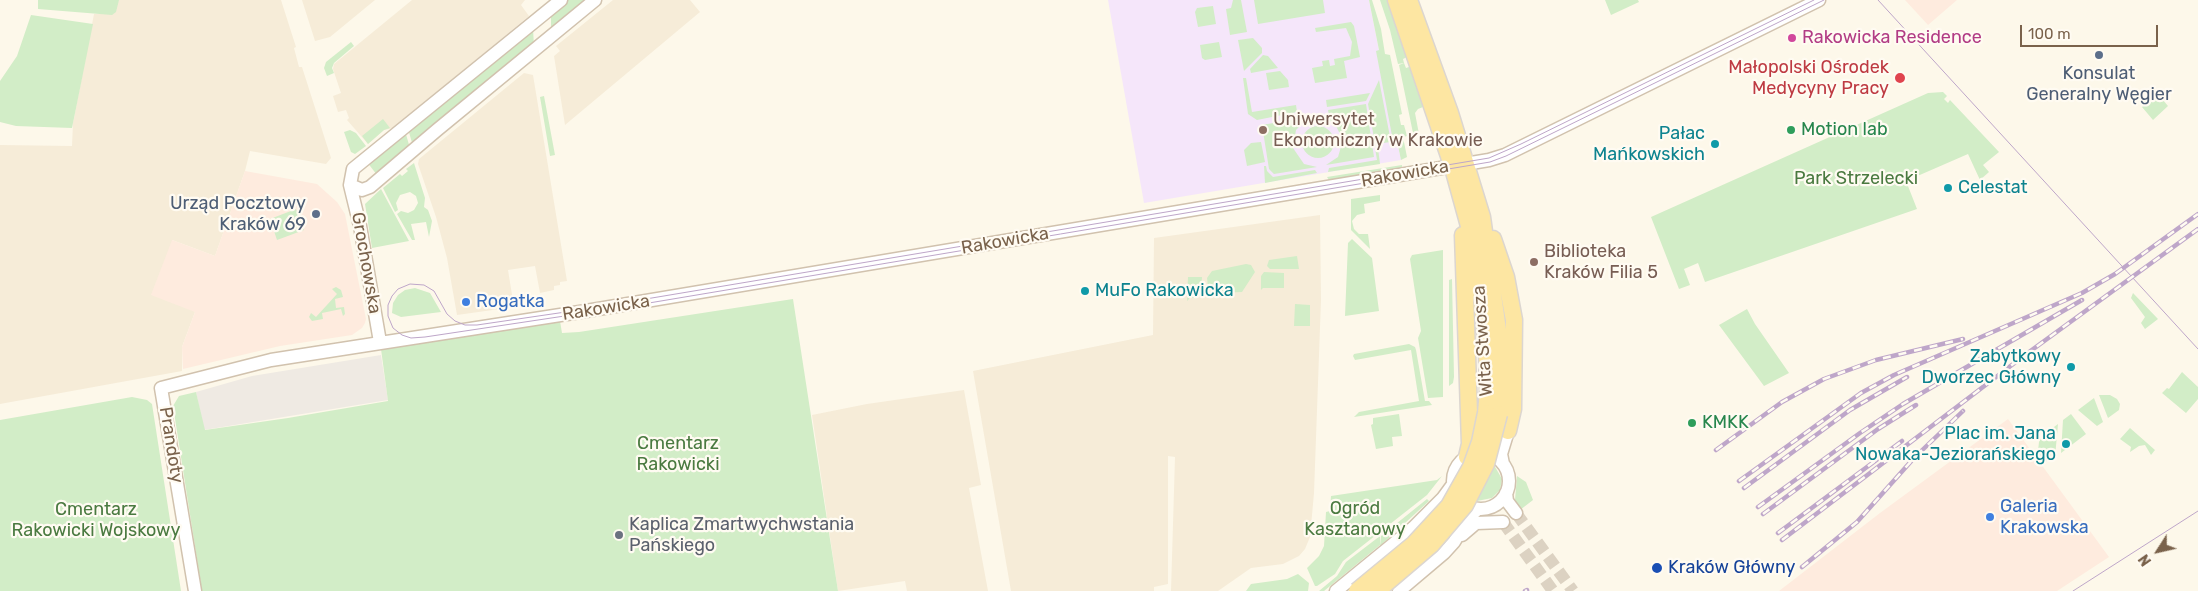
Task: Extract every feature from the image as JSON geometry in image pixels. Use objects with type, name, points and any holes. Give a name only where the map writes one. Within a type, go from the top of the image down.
[{"type":"main road","points":[[1396,0],[1459,165]]},
{"type":"main road","points":[[1409,0],[1459,165]]},
{"type":"main road","name":"Wita Stwosza","points":[[1358,591],[1419,539],[1449,506],[1472,467],[1492,414],[1480,283],[1462,195],[1459,165]]},
{"type":"main road","name":"Wita Stwosza","points":[[1377,591],[1431,545],[1464,505],[1486,464],[1492,414],[1500,376],[1498,330],[1482,217],[1459,165]]},
{"type":"main road","points":[[1462,195],[1470,444],[1467,457]]},
{"type":"main road","points":[[1482,217],[1504,269],[1513,313],[1515,346],[1514,394],[1508,431]]},
{"type":"street","points":[[561,0],[430,108],[357,165],[350,185],[362,190],[370,187],[595,0]]},
{"type":"street","name":"Rakowicka","points":[[161,388],[260,362],[586,311],[1459,165],[1505,155],[1819,0]]},
{"type":"street","points":[[541,16],[544,42]]},
{"type":"street","name":"Grochowska","points":[[350,185],[360,226],[380,342]]},
{"type":"street","name":"Prandoty","points":[[161,388],[195,591]]},
{"type":"street","points":[[1503,464],[1501,454],[1508,431]]},
{"type":"street","points":[[1336,591],[1414,528],[1443,498],[1454,483],[1458,466],[1467,457],[1478,453],[1488,454],[1497,458],[1503,464],[1508,473],[1509,481],[1506,493],[1507,501],[1516,513]]},
{"type":"street","points":[[1399,591],[1476,524],[1502,522],[1495,512],[1470,506],[1460,499],[1454,483]]},
{"type":"street","points":[[1454,542],[1469,517],[1482,509],[1498,503],[1506,493]]},
{"type":"shaded area","points":[[117,0],[281,0],[296,47],[294,48],[299,67],[302,67],[331,158],[326,164],[250,151],[245,171],[215,256],[172,240],[195,312],[182,347],[182,371],[0,404],[0,145],[72,146],[73,123],[94,14],[113,14]]},
{"type":"shaded area","points":[[302,0],[375,0],[330,37],[315,41]]},
{"type":"shaded area","points":[[412,0],[525,0],[521,5],[529,16],[393,128],[384,130],[368,144],[347,120],[349,118],[346,110],[338,112],[333,96],[341,93],[333,69],[334,64]]},
{"type":"shaded area","points":[[613,0],[690,0],[700,12],[565,125],[554,56],[560,51],[556,46]]},
{"type":"shaded area","name":"Uniwersytet Ekonomiczny w Krakowie","points":[[1108,0],[1369,0],[1401,160],[1144,203]]},
{"type":"shaded area","points":[[1905,0],[1957,0],[1928,25]]},
{"type":"shaded area","points":[[524,73],[533,75],[567,281],[560,282],[560,285],[554,286],[554,290],[540,293],[535,266],[508,270],[514,307],[457,315],[447,258],[436,217],[418,164],[419,159]]},
{"type":"shaded area","points":[[245,171],[317,184],[337,202],[345,214],[366,319],[365,323],[362,328],[352,335],[280,346],[183,369],[182,347],[195,312],[151,295],[172,240],[215,256]]},
{"type":"shaded area","points":[[1320,215],[1321,300],[1314,493],[1310,537],[1305,549],[1299,556],[1283,564],[1251,568],[1218,591],[1171,591],[1175,457],[1168,456],[1168,584],[1154,587],[1154,591],[1011,591],[973,371],[1153,335],[1154,238]]},
{"type":"shaded area","points":[[381,355],[388,400],[204,430],[196,392],[252,376]]},
{"type":"shaded area","points":[[964,390],[981,485],[969,488],[988,591],[907,591],[905,581],[838,591],[812,415],[867,404]]},
{"type":"shaded area","name":"Galeria Krakowska","points":[[2008,419],[2109,557],[2057,591],[1779,591],[1880,513]]},
{"type":"green space","points":[[38,0],[119,0],[116,12],[112,15],[38,9]]},
{"type":"green space","points":[[565,0],[591,0],[551,30],[551,12]]},
{"type":"green space","points":[[1233,0],[1241,0],[1247,32],[1230,35],[1226,9],[1231,8]]},
{"type":"green space","points":[[1254,0],[1323,0],[1325,13],[1258,24]]},
{"type":"green space","points":[[1369,0],[1372,0],[1381,29],[1385,54],[1390,55],[1402,114],[1399,115],[1401,125],[1404,125],[1407,136],[1403,137],[1407,157],[1401,160],[1397,141],[1393,141],[1376,51],[1379,50]]},
{"type":"green space","points":[[1380,0],[1390,0],[1409,60],[1407,57],[1403,59],[1404,63],[1398,64],[1390,30]]},
{"type":"green space","points":[[1605,0],[1638,0],[1639,2],[1611,15]]},
{"type":"green space","points":[[1213,6],[1216,24],[1198,27],[1195,12],[1197,8]]},
{"type":"green space","points":[[31,15],[93,24],[72,128],[16,126],[0,122],[0,81],[17,56]]},
{"type":"green space","points":[[1351,22],[1354,26],[1360,57],[1344,61],[1347,78],[1315,83],[1312,68],[1323,66],[1322,61],[1329,60],[1330,66],[1335,65],[1334,59],[1350,56],[1352,42],[1346,28],[1316,32],[1315,28]]},
{"type":"green space","points":[[533,28],[534,47],[413,146],[408,129]]},
{"type":"green space","points":[[1253,38],[1262,48],[1262,53],[1244,71],[1238,40]]},
{"type":"green space","points":[[351,42],[354,46],[334,63],[332,68],[334,73],[327,76],[324,68],[326,62]]},
{"type":"green space","points":[[1219,42],[1222,57],[1205,60],[1202,58],[1200,45]]},
{"type":"green space","points":[[1263,55],[1268,56],[1278,68],[1251,73],[1250,69]]},
{"type":"green space","points":[[1409,62],[1423,107],[1415,113],[1419,134],[1413,133],[1399,65],[1404,63],[1406,68],[1409,67]]},
{"type":"green space","points":[[1280,71],[1288,80],[1289,87],[1269,90],[1266,73]]},
{"type":"green space","points":[[1243,78],[1246,78],[1252,112],[1296,105],[1297,112],[1257,120],[1248,114]]},
{"type":"green space","points":[[1379,80],[1391,142],[1375,144],[1368,104]]},
{"type":"green space","name":"Park Strzelecki","points":[[1943,92],[1947,96],[1944,99],[1948,103],[1950,100],[1999,152],[1983,165],[1989,172],[1980,180],[1968,154],[1906,181],[1917,209],[1705,282],[1698,263],[1684,269],[1690,285],[1679,289],[1651,217],[1928,93]]},
{"type":"green space","points":[[1370,93],[1366,101],[1327,107],[1326,100]]},
{"type":"green space","points":[[2157,93],[2168,106],[2153,120],[2142,107]]},
{"type":"green space","points":[[544,96],[555,155],[550,156],[540,97]]},
{"type":"green space","points":[[1366,104],[1374,157],[1326,165],[1338,157],[1343,140],[1335,124],[1330,121],[1328,110]]},
{"type":"green space","points":[[383,119],[390,128],[384,130],[368,144],[362,136]]},
{"type":"green space","points":[[1299,120],[1300,126],[1296,130],[1293,148],[1304,164],[1317,167],[1274,174],[1269,169],[1262,125]]},
{"type":"green space","points":[[1318,126],[1324,127],[1329,131],[1333,136],[1333,148],[1329,153],[1324,157],[1318,158],[1312,157],[1307,153],[1303,148],[1302,142],[1303,136],[1307,131],[1312,127]]},
{"type":"green space","points":[[350,130],[356,133],[366,146],[355,154],[351,152],[344,132]]},
{"type":"green space","points":[[405,131],[410,148],[377,175],[367,162]]},
{"type":"green space","points":[[1261,142],[1265,162],[1247,166],[1244,150],[1251,143]]},
{"type":"green space","points":[[1375,148],[1378,148],[1380,164],[1328,172],[1329,168],[1377,160]]},
{"type":"green space","points":[[414,163],[425,198],[424,207],[428,210],[432,221],[429,237],[426,222],[411,224],[415,240],[412,240],[397,214],[401,211],[408,213],[414,210],[418,203],[416,196],[410,192],[400,195],[396,203],[398,210],[395,212],[383,188],[400,174],[402,176],[408,171],[406,169]]},
{"type":"green space","points":[[1402,165],[1402,168],[1329,180],[1327,177]]},
{"type":"green space","points":[[1264,166],[1266,166],[1267,171],[1273,177],[1315,170],[1317,173],[1265,183]]},
{"type":"green space","points":[[381,189],[409,241],[372,248],[365,204]]},
{"type":"green space","points":[[1380,195],[1380,201],[1364,204],[1365,213],[1357,215],[1352,221],[1354,229],[1359,234],[1368,234],[1370,249],[1351,230],[1351,199]]},
{"type":"green space","points":[[296,209],[304,230],[277,240],[270,219]]},
{"type":"green space","points":[[1352,239],[1372,258],[1379,311],[1345,316],[1348,243]]},
{"type":"green space","points":[[1443,250],[1443,397],[1428,398],[1418,338],[1421,331],[1410,259],[1412,255]]},
{"type":"green space","points":[[1297,256],[1299,269],[1270,269],[1267,266],[1269,260]]},
{"type":"green space","points":[[1246,264],[1251,265],[1255,272],[1242,292],[1218,293],[1208,287],[1207,278],[1212,271]]},
{"type":"green space","points":[[1264,272],[1284,273],[1284,288],[1263,288],[1261,290],[1261,276]]},
{"type":"green space","points":[[1188,277],[1202,277],[1201,292],[1196,293],[1195,298],[1190,298],[1187,301]]},
{"type":"green space","points":[[1452,279],[1454,377],[1453,383],[1449,386],[1449,280]]},
{"type":"green space","points":[[336,287],[341,290],[343,297],[335,299],[336,308],[344,307],[345,314],[343,316],[341,309],[322,313],[323,319],[312,321],[309,317],[311,313],[316,317],[337,294],[332,289]]},
{"type":"green space","points":[[415,288],[430,293],[441,312],[401,317],[392,313],[393,303],[398,295],[405,290]]},
{"type":"green space","points":[[2133,293],[2158,319],[2145,329],[2141,323],[2145,317],[2131,298]]},
{"type":"green space","name":"Cmentarz Rakowicki","points":[[793,299],[838,591],[202,591],[173,406],[179,396],[196,392],[205,430],[288,418],[388,401],[381,349],[560,321],[562,333],[579,332]]},
{"type":"green space","points":[[1295,304],[1310,305],[1310,326],[1294,326]]},
{"type":"green space","points":[[1747,309],[1755,324],[1789,373],[1764,386],[1719,325]]},
{"type":"green space","points":[[1409,344],[1415,347],[1416,350],[1425,401],[1429,401],[1432,405],[1354,417],[1359,412],[1419,401],[1411,350],[1355,360],[1353,356],[1354,354]]},
{"type":"green space","points":[[2182,372],[2198,387],[2198,399],[2186,413],[2162,393],[2167,388],[2169,389]]},
{"type":"green space","points":[[2099,395],[2110,395],[2117,399],[2120,404],[2119,410],[2108,418]]},
{"type":"green space","name":"Cmentarz Rakowicki Wojskowy","points":[[132,397],[147,400],[152,404],[181,591],[0,591],[0,420]]},
{"type":"green space","points":[[2094,398],[2103,422],[2097,426],[2078,410]]},
{"type":"green space","points":[[1399,414],[1402,436],[1392,437],[1393,446],[1376,449],[1371,425],[1373,424],[1373,418]]},
{"type":"green space","points":[[2071,414],[2086,434],[2061,453],[2063,420]]},
{"type":"green space","points":[[2058,424],[2055,457],[2045,462],[2038,451],[2039,442],[2042,436]]},
{"type":"green space","points":[[2130,428],[2155,450],[2151,455],[2145,445],[2139,446],[2130,452],[2131,447],[2120,439]]},
{"type":"green space","points":[[1494,465],[1502,479],[1500,490],[1492,498],[1477,501]]},
{"type":"green space","name":"Ogród Kasztanowy","points":[[1442,476],[1427,495],[1343,561],[1335,574],[1315,586],[1307,568],[1319,556],[1324,546],[1326,512],[1330,511],[1331,496],[1437,480]]},
{"type":"green space","points":[[1517,476],[1526,482],[1533,500],[1520,510],[1515,500]]},
{"type":"green space","points":[[1427,499],[1429,501],[1380,546],[1381,536]]},
{"type":"green space","points":[[1380,536],[1380,545],[1324,591],[1319,591],[1337,576],[1346,562]]},
{"type":"green space","points":[[1298,574],[1309,583],[1308,591],[1246,591],[1251,584],[1287,579]]},
{"type":"tunnel","points":[[1516,513],[1573,591]]},
{"type":"tunnel","points":[[1503,522],[1553,591]]},
{"type":"tram line","points":[[1814,0],[1489,158],[586,309],[477,325],[465,325],[455,321],[447,314],[434,291],[424,285],[410,284],[398,289],[392,296],[388,305],[388,316],[393,328],[402,335],[411,338],[425,337],[631,306],[1490,162],[1506,156],[1824,0]]},
{"type":"tram line","points":[[1878,0],[2198,349]]},
{"type":"tram line","points":[[2073,591],[2198,511]]},
{"type":"railway","points":[[1739,481],[1861,393],[1894,375],[2082,293],[2115,274],[2198,214]]},
{"type":"railway","points":[[1782,540],[2025,355],[2198,229]]},
{"type":"railway","points":[[1758,507],[1903,404],[2082,300]]},
{"type":"railway","points":[[1716,450],[1782,402],[1824,379],[1876,360],[1963,339]]},
{"type":"railway","points":[[1744,488],[1850,410],[1907,377]]},
{"type":"railway","points":[[1763,514],[1878,429],[1916,405]]},
{"type":"railway","points":[[1802,567],[1857,522],[1914,458],[1963,411]]},
{"type":"railway","points":[[1778,533],[1902,441]]},
{"type":"place","name":"Rakowicka Residence","points":[[1792,38]]},
{"type":"place","name":"Konsulat Generalny Węgier","points":[[2099,55]]},
{"type":"place","name":"Małopolski Ośrodek Medycyny Pracy","points":[[1900,78]]},
{"type":"place","name":"Uniwersytet Ekonomiczny w Krakowie","points":[[1263,130]]},
{"type":"place","name":"Motion lab","points":[[1791,130]]},
{"type":"place","name":"Pałac Mańkowskich","points":[[1715,144]]},
{"type":"place","name":"Celestat","points":[[1948,188]]},
{"type":"place","name":"Urząd Pocztowy Kraków 69","points":[[316,214]]},
{"type":"place","name":"Biblioteka Kraków Filia 5","points":[[1534,262]]},
{"type":"place","name":"MuFo Rakowicka","points":[[1085,291]]},
{"type":"place","name":"Rogatka","points":[[466,302]]},
{"type":"place","name":"Zabytkowy Dworzec Główny","points":[[2071,367]]},
{"type":"place","name":"KMKK","points":[[1692,423]]},
{"type":"place","name":"Plac im. Jana Nowaka-Jeziorańskiego","points":[[2066,444]]},
{"type":"place","name":"Galeria Krakowska","points":[[1990,517]]},
{"type":"place","name":"Kaplica Zmartwychwstania Pańskiego","points":[[619,535]]},
{"type":"place","name":"Kraków Główny","points":[[1657,568]]}]
